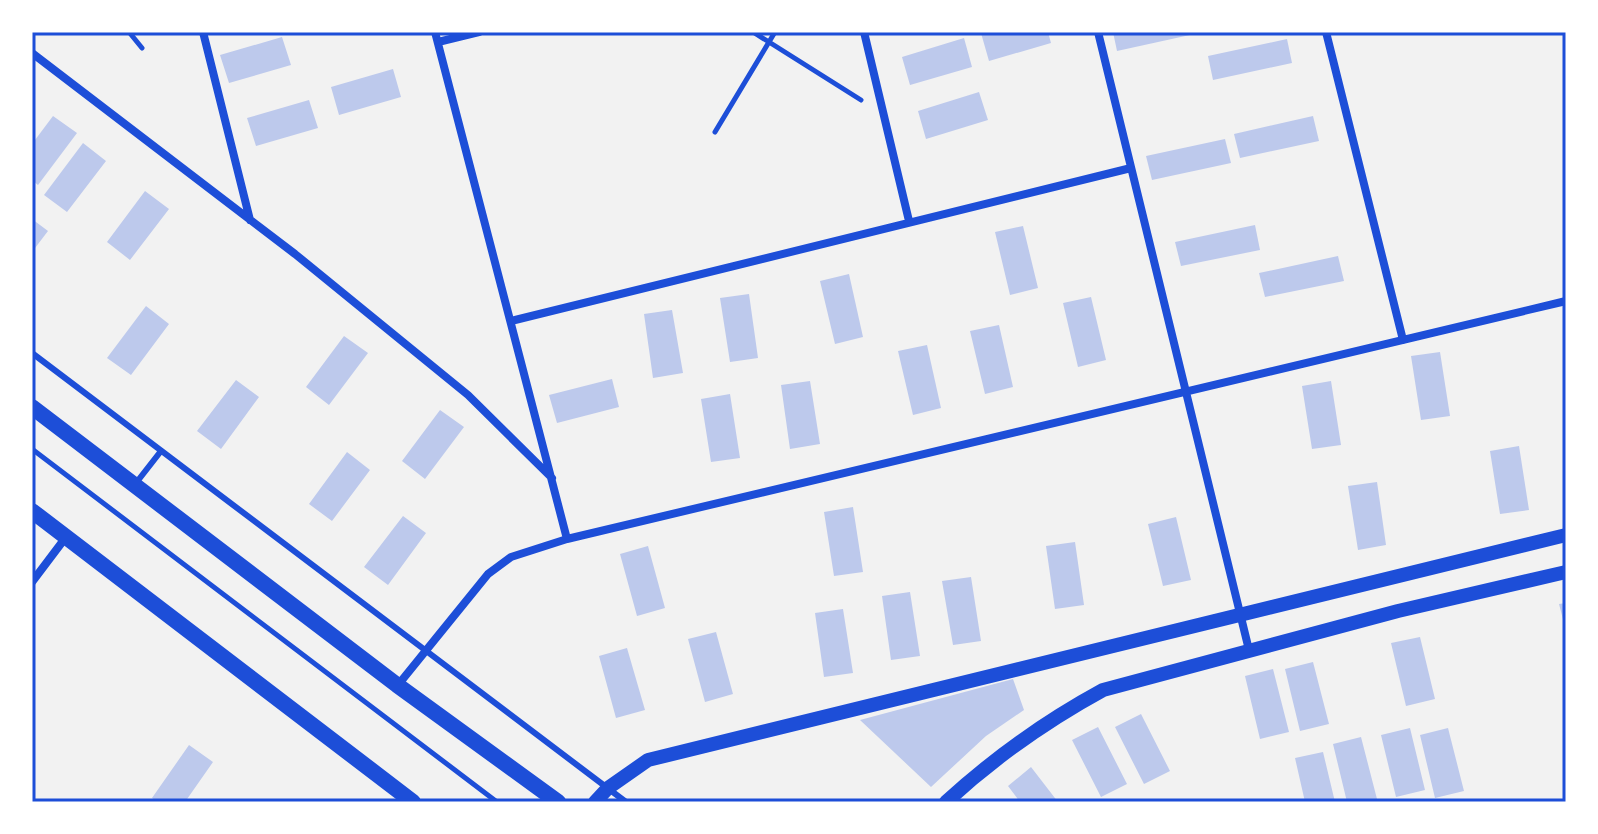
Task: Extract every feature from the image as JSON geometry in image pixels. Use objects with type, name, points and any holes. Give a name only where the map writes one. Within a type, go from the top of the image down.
[{"type":"main road","points":[[32,407],[397,685],[558,802]]},
{"type":"main road","points":[[32,511],[413,802]]},
{"type":"street","points":[[203,32],[250,220]]},
{"type":"street","points":[[435,32],[567,539]]},
{"type":"street","points":[[438,42],[479,32]]},
{"type":"street","points":[[864,32],[909,221]]},
{"type":"street","points":[[1098,32],[1249,650]]},
{"type":"street","points":[[1326,32],[1403,340]]},
{"type":"street","points":[[32,53],[250,220],[468,395],[552,478]]},
{"type":"street","points":[[511,321],[1131,168]]},
{"type":"street","points":[[397,685],[488,574],[511,557],[567,539],[1566,301]]},
{"type":"street","points":[[595,802],[608,788],[648,760],[1566,535]]},
{"type":"street","points":[[32,582],[66,537]]},
{"type":"street","points":[[946,802],[1023,739],[1062,712],[1103,690],[1249,650],[1566,572]]},
{"type":"lane","points":[[32,353],[626,802]]},
{"type":"lane","points":[[135,485],[161,451]]},
{"type":"path","points":[[129,32],[142,48]]},
{"type":"path","points":[[753,32],[884,114]]},
{"type":"path","points":[[715,132],[775,32]]},
{"type":"path","points":[[32,449],[497,802]]},
{"type":"building","points":[[1048,32],[1051,43],[989,61],[981,33]]},
{"type":"building","points":[[1113,32],[1199,32],[1199,33],[1117,51]]},
{"type":"building","points":[[282,37],[291,65],[229,83],[220,55]]},
{"type":"building","points":[[964,38],[972,67],[910,85],[902,57]]},
{"type":"building","points":[[1287,39],[1292,63],[1213,80],[1208,56]]},
{"type":"building","points":[[393,69],[401,97],[339,115],[331,87]]},
{"type":"building","points":[[979,92],[988,120],[926,139],[918,111]]},
{"type":"building","points":[[309,100],[318,128],[256,146],[247,118]]},
{"type":"building","points":[[53,116],[77,133],[38,185],[32,180],[32,144]]},
{"type":"building","points":[[1313,116],[1319,141],[1240,158],[1234,134]]},
{"type":"building","points":[[1225,139],[1231,163],[1152,180],[1146,156]]},
{"type":"building","points":[[83,143],[106,161],[67,212],[44,195]]},
{"type":"building","points":[[145,191],[169,209],[130,260],[107,242]]},
{"type":"building","points":[[32,219],[48,231],[32,252]]},
{"type":"building","points":[[1255,225],[1260,250],[1181,266],[1175,242]]},
{"type":"building","points":[[1023,226],[1038,288],[1010,295],[995,232]]},
{"type":"building","points":[[1338,256],[1344,281],[1265,297],[1259,273]]},
{"type":"building","points":[[849,274],[863,337],[835,344],[820,281]]},
{"type":"building","points":[[749,294],[758,358],[730,362],[720,298]]},
{"type":"building","points":[[1091,297],[1106,360],[1078,367],[1063,303]]},
{"type":"building","points":[[146,306],[169,324],[131,375],[107,358]]},
{"type":"building","points":[[672,310],[683,373],[653,378],[644,314]]},
{"type":"building","points":[[999,325],[1013,387],[985,394],[970,331]]},
{"type":"building","points":[[344,336],[368,353],[329,405],[306,387]]},
{"type":"building","points":[[927,345],[941,408],[913,415],[898,351]]},
{"type":"building","points":[[1440,352],[1450,416],[1421,420],[1411,356]]},
{"type":"building","points":[[612,379],[619,407],[557,423],[549,395]]},
{"type":"building","points":[[236,380],[259,397],[221,449],[197,431]]},
{"type":"building","points":[[810,381],[820,444],[790,449],[781,385]]},
{"type":"building","points":[[1331,381],[1341,445],[1312,449],[1302,386]]},
{"type":"building","points":[[730,394],[740,458],[711,462],[701,399]]},
{"type":"building","points":[[440,410],[464,427],[425,479],[402,461]]},
{"type":"building","points":[[1519,446],[1529,510],[1500,514],[1490,451]]},
{"type":"building","points":[[347,452],[370,470],[332,521],[309,504]]},
{"type":"building","points":[[1377,482],[1386,545],[1358,550],[1348,486]]},
{"type":"building","points":[[853,507],[863,572],[834,576],[824,512]]},
{"type":"building","points":[[403,516],[426,533],[388,585],[364,567]]},
{"type":"building","points":[[1176,517],[1191,580],[1163,586],[1148,524]]},
{"type":"building","points":[[1075,542],[1084,605],[1055,609],[1046,546]]},
{"type":"building","points":[[648,546],[665,608],[637,616],[620,554]]},
{"type":"building","points":[[971,577],[981,641],[953,645],[942,581]]},
{"type":"building","points":[[910,592],[920,656],[891,660],[882,596]]},
{"type":"building","points":[[1566,603],[1566,627],[1565,627],[1559,604]]},
{"type":"building","points":[[843,609],[853,673],[824,677],[815,613]]},
{"type":"building","points":[[716,632],[733,694],[705,702],[688,639]]},
{"type":"building","points":[[1420,637],[1435,699],[1406,706],[1391,643]]},
{"type":"building","points":[[627,648],[645,710],[616,718],[599,656]]},
{"type":"building","points":[[1313,662],[1329,724],[1300,731],[1285,669]]},
{"type":"building","points":[[1273,669],[1289,732],[1260,739],[1245,676]]},
{"type":"building","points":[[1013,679],[1024,710],[986,736],[931,787],[860,720]]},
{"type":"building","points":[[1141,714],[1170,771],[1144,784],[1115,727]]},
{"type":"building","points":[[1098,727],[1127,784],[1101,797],[1072,740]]},
{"type":"building","points":[[1410,728],[1425,790],[1396,797],[1381,735]]},
{"type":"building","points":[[1448,728],[1464,791],[1435,798],[1420,735]]},
{"type":"building","points":[[1361,737],[1377,799],[1347,802],[1333,744]]},
{"type":"building","points":[[189,745],[213,762],[185,802],[158,802],[152,798]]},
{"type":"building","points":[[1323,752],[1335,802],[1305,802],[1295,758]]},
{"type":"building","points":[[1031,767],[1058,802],[1020,802],[1008,786]]}]
